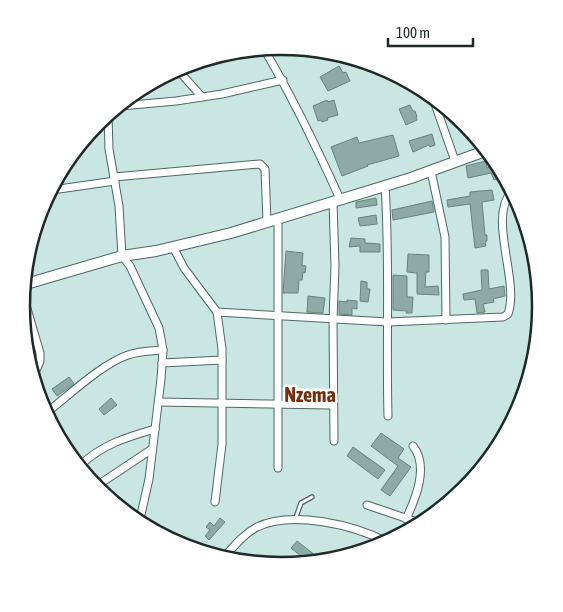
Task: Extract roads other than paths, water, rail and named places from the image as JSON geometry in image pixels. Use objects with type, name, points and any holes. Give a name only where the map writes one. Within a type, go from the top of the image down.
[{"type":"street","points":[[268,55],[305,121],[336,201],[332,405],[334,441]]},
{"type":"street","points":[[182,75],[202,97]]},
{"type":"street","points":[[129,105],[202,97],[283,80]]},
{"type":"street","points":[[436,107],[455,162]]},
{"type":"street","points":[[108,124],[109,149],[119,206],[122,256],[130,266],[159,328],[163,350],[149,479],[141,514]]},
{"type":"street","points":[[31,282],[122,256],[173,247],[232,233],[385,186],[481,153]]},
{"type":"street","points":[[59,189],[114,179],[260,164],[265,169],[267,222]]},
{"type":"street","points":[[431,171],[445,237],[446,320]]},
{"type":"street","points":[[385,186],[389,264],[388,416]]},
{"type":"street","points":[[217,312],[388,322],[498,318],[508,314],[512,297],[505,250],[502,210],[508,197]]},
{"type":"street","points":[[278,219],[278,468]]},
{"type":"street","points":[[173,247],[184,268],[217,312],[222,360],[222,444],[215,502]]},
{"type":"street","points":[[31,321],[39,347],[40,361],[38,366]]},
{"type":"street","points":[[52,408],[88,379],[120,358],[136,353],[163,350]]},
{"type":"street","points":[[162,363],[222,360]]},
{"type":"street","points":[[158,402],[332,405]]},
{"type":"street","points":[[84,462],[91,455],[126,437],[154,429]]},
{"type":"street","points":[[406,519],[417,494],[420,480],[419,453],[414,446]]},
{"type":"street","points":[[103,483],[152,449]]},
{"type":"street","points":[[367,505],[412,521]]},
{"type":"street","points":[[229,552],[244,536],[255,528],[267,523],[315,521],[353,528],[378,538]]},
{"type":"lane","points":[[295,521],[302,503],[312,497]]},
{"type":"district","name":"Nzema","points":[[310,394]]}]
